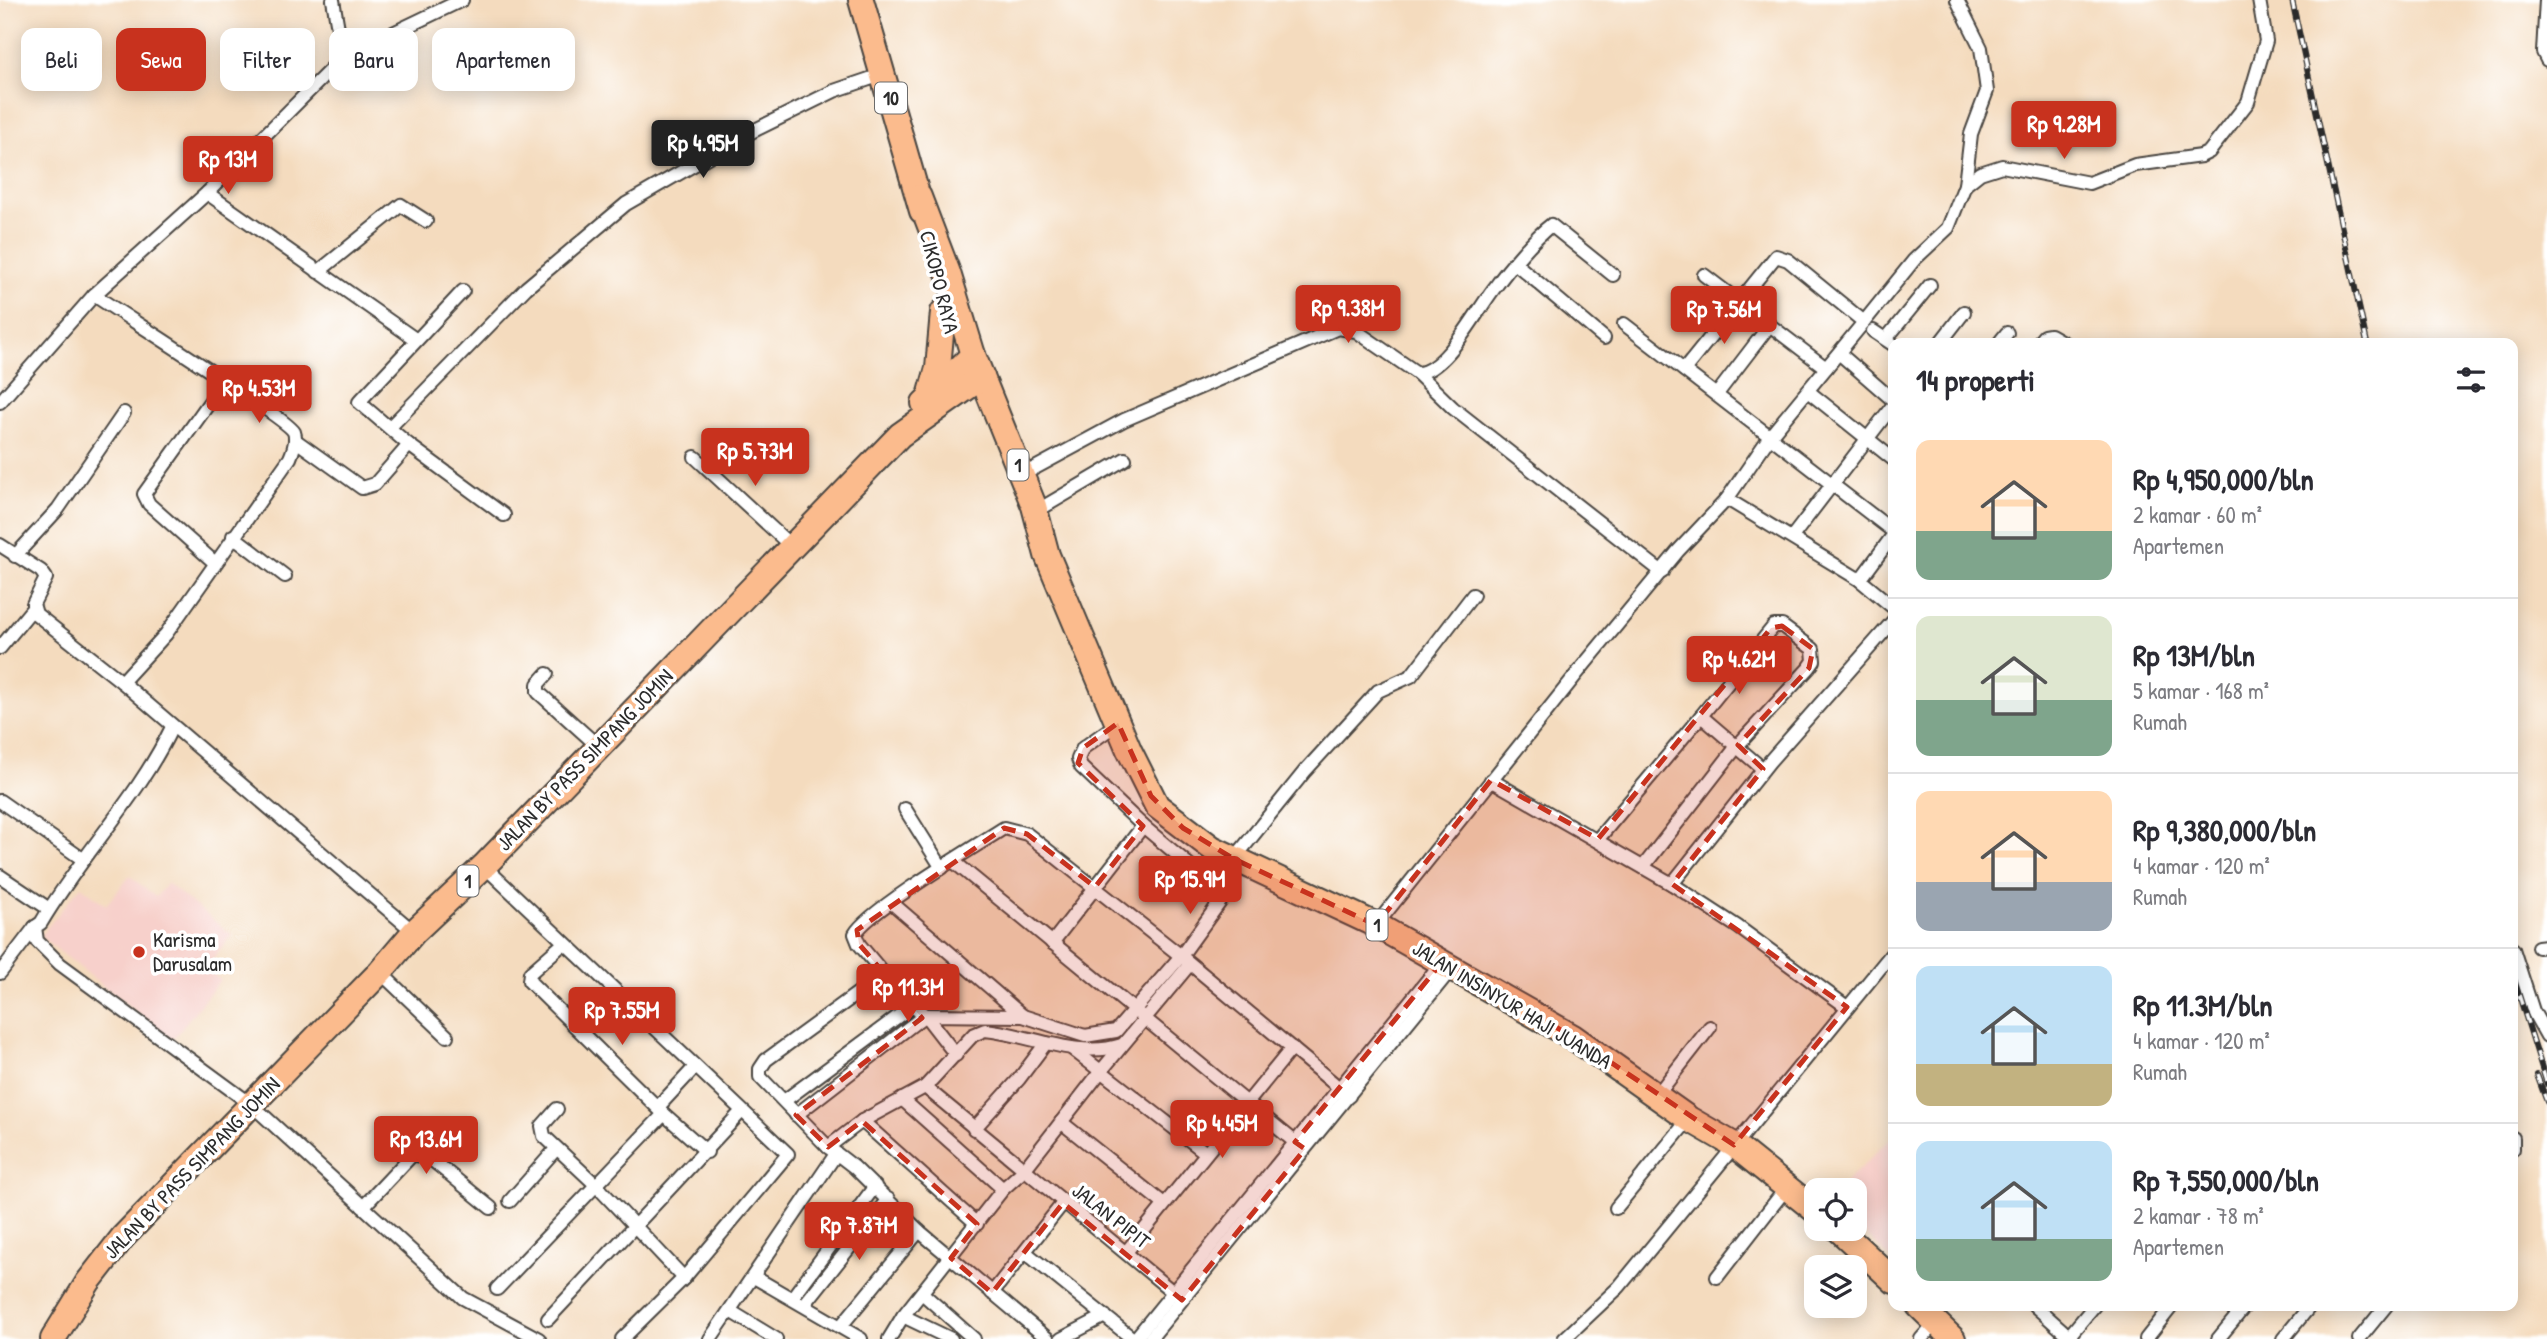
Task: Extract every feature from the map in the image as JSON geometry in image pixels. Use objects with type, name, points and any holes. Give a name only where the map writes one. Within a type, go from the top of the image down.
[{"type":"highway","name":"CIKOPO RAYA","points":[[861,0],[919,197],[943,312],[971,371]]},
{"type":"highway","name":"CIKOPO RAYA","points":[[919,197],[948,273],[971,371]]},
{"type":"highway","points":[[943,312],[934,401],[960,401],[978,410]]},
{"type":"highway","name":"JALAN BY PASS SIMPANG JOMIN","points":[[53,1339],[108,1253],[380,972],[414,932],[484,866],[791,546],[934,401],[971,371]]},
{"type":"highway","name":"JALAN INSINYUR HAJI JUANDA","points":[[971,371],[978,410],[1022,511],[1047,555],[1118,723],[1157,806],[1189,832],[1234,859],[1302,888],[1376,925],[1573,1037],[1689,1119],[1734,1145],[1804,1201]]},
{"type":"highway","name":"JALAN INSINYUR HAJI JUANDA","points":[[971,371],[1023,475],[1047,555]]},
{"type":"highway","points":[[1851,1241],[1888,1275]]},
{"type":"street","points":[[333,0],[338,28]]},
{"type":"street","points":[[404,28],[462,0]]},
{"type":"street","points":[[1376,925],[1662,572],[1727,499],[1771,435],[1826,368],[1869,326],[1914,260],[1948,228],[1965,185],[1971,134],[1987,92],[1981,48],[1957,0]]},
{"type":"street","points":[[1965,185],[1980,173],[2002,166],[2089,183],[2135,164],[2200,156],[2209,152],[2248,102],[2266,41],[2259,0]]},
{"type":"street","points":[[2546,0],[2543,52],[2547,60]]},
{"type":"street","points":[[0,402],[94,296],[207,193],[329,71]]},
{"type":"street","points":[[390,427],[526,288],[626,204],[747,134],[834,92],[884,74]]},
{"type":"street","points":[[207,193],[415,339]]},
{"type":"street","points":[[318,272],[401,205],[426,221]]},
{"type":"street","points":[[1417,373],[1425,373],[1444,357],[1497,283],[1551,225],[1614,275]]},
{"type":"street","points":[[1684,370],[1772,259],[1781,256],[1835,295],[1888,340]]},
{"type":"street","points":[[1516,264],[1604,338]]},
{"type":"street","points":[[1704,275],[1826,368]]},
{"type":"street","points":[[1893,338],[1930,285]]},
{"type":"street","points":[[463,290],[359,399],[360,405],[504,515]]},
{"type":"street","points":[[94,296],[290,427],[295,440],[362,488],[375,484],[409,445]]},
{"type":"street","points":[[1944,338],[1964,312]]},
{"type":"street","points":[[1624,324],[1771,435],[1888,528]]},
{"type":"street","points":[[1717,394],[1769,326]]},
{"type":"street","points":[[1023,475],[1124,420],[1338,328],[1356,331],[1417,373],[1453,408],[1662,572]]},
{"type":"street","points":[[1840,354],[1888,397]]},
{"type":"street","points":[[214,562],[149,504],[144,494],[224,382]]},
{"type":"street","points":[[1809,392],[1888,456]]},
{"type":"street","points":[[1792,537],[1888,410]]},
{"type":"street","points":[[15,556],[58,509],[124,412]]},
{"type":"street","points":[[122,682],[166,634],[214,562],[290,458],[295,440]]},
{"type":"street","points":[[695,457],[791,546]]},
{"type":"street","points":[[1035,512],[1125,459]]},
{"type":"street","points":[[1727,499],[1860,580],[1888,603]]},
{"type":"street","points":[[233,536],[285,576]]},
{"type":"street","points":[[1860,580],[1888,541]]},
{"type":"street","points":[[0,545],[41,570],[46,578],[33,608],[8,634],[0,648]]},
{"type":"street","points":[[1234,859],[1305,771],[1378,691],[1410,676],[1472,595]]},
{"type":"street","points":[[33,608],[36,614],[122,682],[414,932]]},
{"type":"street","points":[[1598,839],[1774,626],[1782,626],[1813,649],[1814,661],[1738,746],[1643,867]]},
{"type":"street","points":[[1672,884],[1763,769],[1888,627]]},
{"type":"street","points":[[547,674],[538,684],[538,692],[599,747]]},
{"type":"street","points":[[1701,716],[1763,769]]},
{"type":"street","points":[[889,1339],[903,1316],[1003,1189],[1023,1171],[1122,1045],[1139,1015],[1186,960],[1225,895],[1143,826],[1079,762],[1083,748],[1118,723]]},
{"type":"street","points":[[0,974],[50,909],[82,858],[156,760],[172,727]]},
{"type":"street","points":[[1491,780],[1598,839],[1672,884],[1738,927],[1847,1007]]},
{"type":"street","points":[[0,802],[82,858]]},
{"type":"street","points":[[905,809],[947,864],[1052,943],[1300,1146]]},
{"type":"street","points":[[1052,943],[1143,826]]},
{"type":"street","points":[[956,1055],[925,1015],[912,1006],[884,974],[859,944],[855,934],[892,903],[947,864],[1004,828],[1014,828],[1027,834],[1186,960],[1344,1092]]},
{"type":"street","points":[[484,866],[788,1154],[684,1278],[622,1339]]},
{"type":"street","points":[[0,876],[50,909]]},
{"type":"street","points":[[892,903],[1023,1016]]},
{"type":"street","points":[[35,927],[37,942],[43,950],[251,1105],[463,1298],[539,1339]]},
{"type":"street","points":[[564,943],[530,973],[529,981],[707,1152]]},
{"type":"street","points":[[1564,1339],[1619,1287],[1888,958]]},
{"type":"street","points":[[1150,1339],[1178,1296],[1448,964]]},
{"type":"street","points":[[2518,965],[2529,1001],[2547,1036]]},
{"type":"street","points":[[380,972],[447,1036]]},
{"type":"street","points":[[884,974],[766,1060],[760,1069],[760,1077],[832,1151],[875,1186],[919,1231],[1048,1339]]},
{"type":"street","points":[[784,1101],[912,1006]]},
{"type":"street","points":[[796,1115],[925,1015],[1023,1016],[1084,1035],[1097,1036],[1116,1031],[1139,1015]]},
{"type":"street","points":[[1657,1094],[1710,1027]]},
{"type":"street","points":[[710,1339],[754,1277],[832,1151],[862,1121],[925,1087],[974,1035],[985,1030],[1071,1048],[1112,1049],[1122,1045]]},
{"type":"street","points":[[974,1129],[1019,1080],[1046,1043]]},
{"type":"street","points":[[1071,1048],[1206,1153]]},
{"type":"street","points":[[1127,1251],[1292,1048]]},
{"type":"street","points":[[498,1289],[661,1110],[695,1067]]},
{"type":"street","name":"JALAN PIPIT","points":[[925,1087],[1023,1171],[1127,1251],[1178,1296]]},
{"type":"street","points":[[902,1099],[1003,1189]]},
{"type":"street","points":[[557,1109],[542,1126],[542,1131],[556,1149],[595,1184],[684,1278]]},
{"type":"street","points":[[548,1319],[707,1152],[741,1112]]},
{"type":"street","points":[[1616,1208],[1689,1119]]},
{"type":"street","points":[[862,1121],[977,1224]]},
{"type":"street","points":[[1061,1122],[1164,1204]]},
{"type":"street","points":[[510,1201],[556,1149]]},
{"type":"street","points":[[363,1207],[414,1154],[420,1154],[431,1159],[491,1208]]},
{"type":"street","points":[[792,1298],[875,1186]]},
{"type":"street","points":[[1717,1277],[1787,1187]]},
{"type":"street","points":[[804,1305],[888,1199]]},
{"type":"street","points":[[992,1293],[1063,1203]]},
{"type":"street","points":[[841,1326],[919,1231]]},
{"type":"street","points":[[1026,1252],[1134,1339],[1178,1296]]},
{"type":"street","points":[[754,1277],[861,1339]]},
{"type":"street","points":[[922,1293],[974,1339]]},
{"type":"street","points":[[730,1311],[776,1339]]},
{"type":"street","points":[[2040,1311],[2071,1338],[2090,1311]]},
{"type":"street","points":[[2047,1311],[2048,1320]]},
{"type":"street","points":[[2146,1339],[2168,1311]]},
{"type":"street","points":[[2217,1339],[2241,1311]]},
{"type":"street","points":[[2283,1339],[2306,1311]]},
{"type":"street","points":[[2359,1339],[2382,1311]]},
{"type":"street","points":[[903,1316],[951,1339]]},
{"type":"street","points":[[1061,1339],[1105,1316]]},
{"type":"highlighted area","points":[[1782,626],[1813,649],[1809,668],[1738,745],[1763,769],[1672,884],[1847,1007],[1734,1145],[1573,1037],[1443,961],[1295,1142],[1305,1149],[1182,1300],[1063,1203],[992,1293],[951,1258],[977,1224],[862,1121],[828,1147],[796,1115],[922,1018],[859,944],[857,930],[1004,828],[1027,834],[1095,887],[1143,826],[1078,763],[1083,748],[1118,723],[1151,796],[1183,828],[1234,859],[1376,925],[1491,780],[1598,839],[1771,628]]},
{"type":"shaded area","name":"Karisma Darusalam","points":[[130,876],[156,897],[167,883],[232,935],[205,968],[220,980],[172,1040],[40,936],[81,886],[106,905]]},
{"type":"shaded area","points":[[1888,1141],[1888,1256],[1867,1236],[1867,1178],[1850,1178]]},
{"type":"railway","points":[[2292,0],[2366,338]]},
{"type":"railway","points":[[2518,992],[2547,1084]]},
{"type":"railway","points":[[2537,1075],[2547,1102]]},
{"type":"place","name":"Karisma Darusalam","points":[[139,952]]}]
